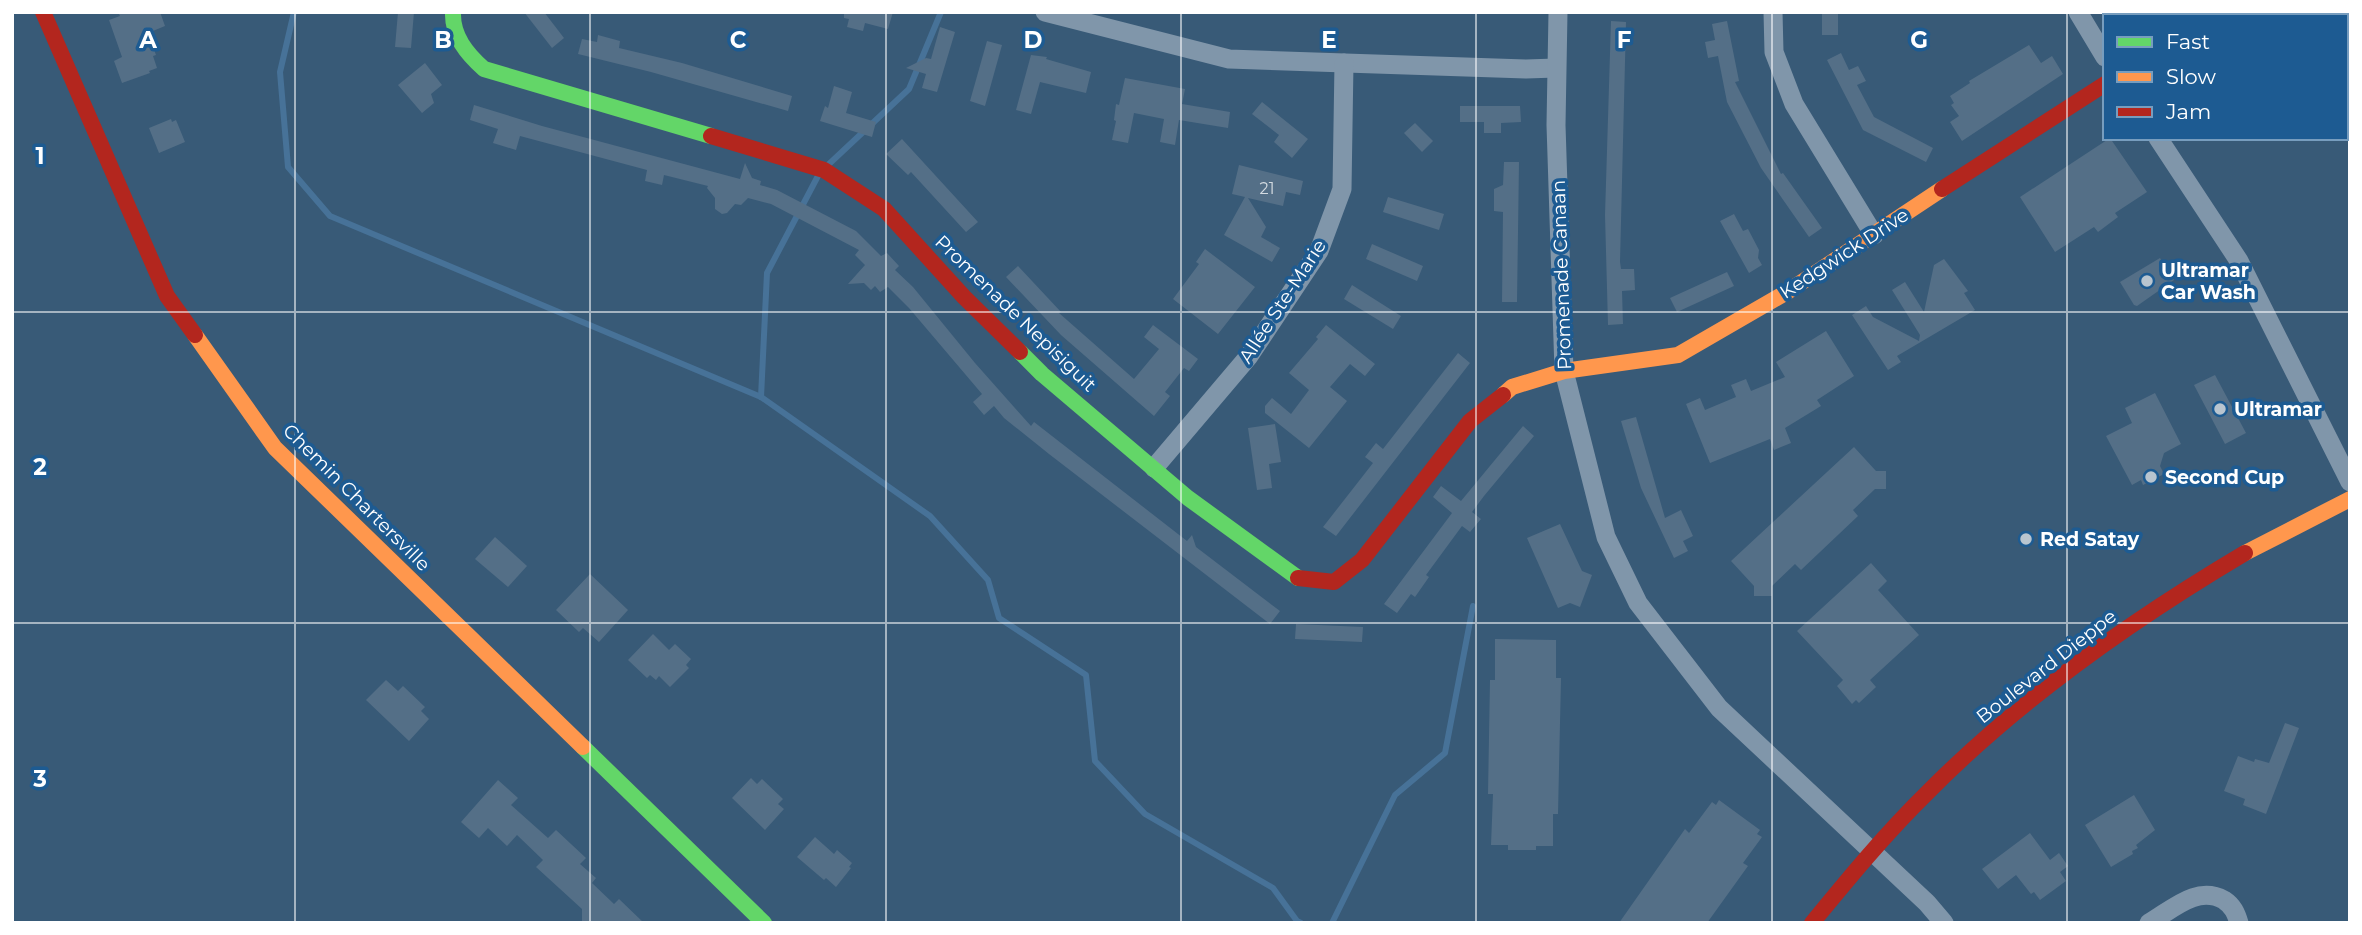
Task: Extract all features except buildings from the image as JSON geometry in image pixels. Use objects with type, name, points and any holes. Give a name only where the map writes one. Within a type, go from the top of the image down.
[{"type":"street","name":"Chemin Chartersville","points":[[43,12],[167,296],[275,448],[764,923]]},
{"type":"street","name":"Promenade Nepisiguit","points":[[453,12],[451,20],[459,40],[484,69],[824,170],[884,209],[964,297],[1042,374],[1188,498],[1301,580],[1334,582],[1362,560],[1470,421],[1512,387],[1564,371]]},
{"type":"street","points":[[1045,12],[1229,59],[1556,68]]},
{"type":"street","name":"Promenade Canaan","points":[[1558,12],[1556,68],[1564,371],[1606,537],[1639,603],[1719,708],[1927,903],[1944,923]]},
{"type":"street","points":[[1773,12],[1774,52],[1794,104],[1874,235]]},
{"type":"street","points":[[2078,12],[2103,54]]},
{"type":"street","name":"Allée Ste-Marie","points":[[1154,468],[1249,356],[1319,251],[1342,190],[1344,63]]},
{"type":"street","name":"Kedgwick Drive","points":[[1564,371],[1678,355],[1787,292],[2103,85]]},
{"type":"street","points":[[2159,140],[2239,261],[2350,482]]},
{"type":"street","name":"Boulevard Dieppe","points":[[1812,923],[1871,852],[1947,773],[2057,680],[2145,616],[2232,559],[2350,499]]},
{"type":"street","points":[[2149,923],[2195,895],[2210,894],[2229,904],[2236,912],[2239,923]]},
{"type":"waterway","points":[[294,12],[280,72],[288,167],[330,216],[761,397],[930,516],[988,580],[999,618],[1086,675],[1095,761],[1145,814],[1273,888],[1301,923]]},
{"type":"waterway","points":[[829,164],[909,89],[941,12]]},
{"type":"waterway","points":[[761,397],[767,273],[819,174]]},
{"type":"waterway","points":[[1332,923],[1395,795],[1445,753],[1473,606]]},
{"type":"traffic: fast","points":[[453,12],[458,37],[484,69],[711,136]]},
{"type":"traffic: fast","points":[[1020,352],[1042,374],[1188,498],[1298,578]]},
{"type":"traffic: fast","points":[[583,747],[764,923]]},
{"type":"traffic: slow","points":[[1503,395],[1512,387],[1564,371],[1678,355],[1787,292],[1942,189]]},
{"type":"traffic: slow","points":[[195,335],[275,448],[583,747]]},
{"type":"traffic: slow","points":[[2245,553],[2350,499]]},
{"type":"traffic: jam","points":[[43,12],[167,296],[195,335]]},
{"type":"traffic: jam","points":[[1942,189],[2103,85]]},
{"type":"traffic: jam","points":[[711,136],[824,170],[884,209],[964,297],[1020,352]]},
{"type":"traffic: jam","points":[[1298,578],[1334,582],[1362,560],[1470,421],[1503,395]]},
{"type":"traffic: jam","points":[[1812,923],[1897,823],[2000,725],[2119,634],[2245,553]]},
{"type":"place","name":"Ultramar Car Wash","points":[[2147,281]]},
{"type":"place","name":"Ultramar","points":[[2220,409]]},
{"type":"place","name":"Second Cup","points":[[2151,477]]},
{"type":"place","name":"Red Satay","points":[[2026,539]]}]
